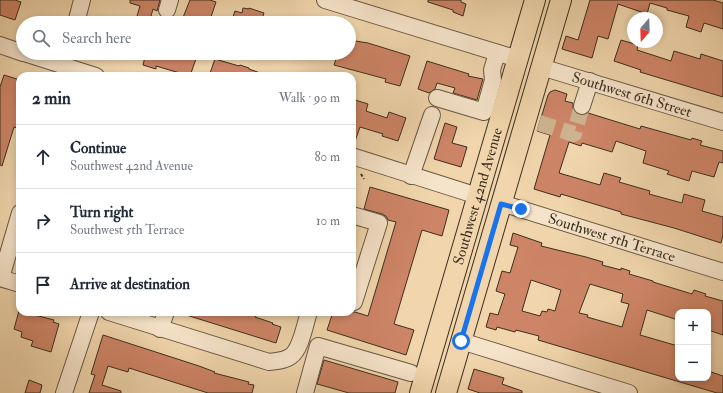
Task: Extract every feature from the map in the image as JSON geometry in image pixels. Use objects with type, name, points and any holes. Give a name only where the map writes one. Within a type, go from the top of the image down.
[{"type":"main road","name":"Southwest 42nd Avenue","points":[[420,393],[535,0]]},
{"type":"main road","name":"Southwest 42nd Avenue","points":[[446,393],[501,204],[533,121],[541,67],[561,0]]},
{"type":"main road","points":[[468,228],[481,213],[490,206],[501,204]]},
{"type":"street","points":[[78,16],[82,0]]},
{"type":"street","points":[[324,0],[518,59]]},
{"type":"street","points":[[0,46],[16,51]]},
{"type":"street","points":[[437,98],[484,112],[493,80],[492,70],[497,53]]},
{"type":"street","points":[[46,60],[84,72]]},
{"type":"street","name":"Southwest 6th Street","points":[[541,67],[723,122]]},
{"type":"street","points":[[582,106],[590,81]]},
{"type":"street","points":[[412,176],[432,115]]},
{"type":"street","points":[[356,163],[412,176],[478,196]]},
{"type":"street","name":"Southwest 5th Terrace","points":[[501,204],[723,272]]},
{"type":"street","points":[[356,216],[379,223],[356,296]]},
{"type":"street","points":[[16,227],[0,278],[16,283]]},
{"type":"street","points":[[64,393],[90,316]]},
{"type":"street","points":[[121,316],[269,362],[286,359],[291,356],[300,340],[308,316]]},
{"type":"street","points":[[160,329],[165,316]]},
{"type":"street","points":[[300,340],[411,373]]},
{"type":"street","points":[[461,341],[629,393]]},
{"type":"street","points":[[305,393],[318,346]]},
{"type":"path","points":[[356,165],[364,179]]},
{"type":"building","points":[[0,0],[15,0],[21,2],[15,20],[0,15]]},
{"type":"building","points":[[130,0],[160,0],[157,11],[153,9],[151,16],[137,16],[140,6],[130,3]]},
{"type":"building","points":[[190,0],[210,0],[216,2],[211,16],[184,16]]},
{"type":"building","points":[[428,0],[461,0],[461,2],[466,4],[463,16],[453,12],[453,10],[428,2]]},
{"type":"building","points":[[590,0],[713,0],[723,3],[723,29],[704,23],[701,32],[686,27],[689,16],[667,10],[667,8],[650,3],[648,12],[641,12],[618,4],[608,39],[598,36],[592,58],[562,49],[566,36],[578,40]]},
{"type":"building","points":[[243,8],[249,8],[264,13],[263,16],[233,16],[235,11],[242,13]]},
{"type":"building","points":[[621,40],[627,42],[627,48],[637,48],[637,50],[671,61],[674,51],[700,59],[701,54],[723,61],[723,97],[640,72],[641,70],[614,61]]},
{"type":"building","points":[[356,41],[368,43],[410,56],[400,86],[385,82],[386,79],[334,65],[336,60],[356,60]]},
{"type":"building","points":[[144,60],[196,60],[191,72],[176,72],[156,66],[156,69],[143,65]]},
{"type":"building","points":[[215,60],[218,60],[240,65],[257,72],[210,72]]},
{"type":"building","points":[[427,61],[469,74],[468,76],[483,79],[477,100],[453,93],[455,88],[437,83],[435,89],[429,93],[418,89]]},
{"type":"building","points":[[4,75],[16,79],[16,128],[14,127],[2,166],[0,165],[0,87]]},
{"type":"building","points":[[555,90],[567,94],[565,101],[573,103],[575,112],[579,115],[588,113],[640,129],[641,126],[691,140],[692,138],[702,141],[700,145],[723,151],[723,163],[719,162],[714,177],[692,171],[689,181],[667,174],[669,171],[643,163],[646,151],[616,141],[612,152],[582,143],[581,146],[569,142],[559,173],[600,185],[604,173],[621,178],[619,182],[650,191],[649,194],[682,203],[684,194],[705,200],[702,211],[723,217],[723,235],[721,243],[674,228],[621,214],[621,212],[561,194],[560,197],[534,189],[550,135],[537,131],[548,95],[550,92]]},
{"type":"building","points":[[356,100],[368,104],[366,111],[387,118],[389,112],[406,118],[398,141],[382,136],[383,134],[360,127],[356,138]]},
{"type":"building","points":[[445,123],[457,127],[452,143],[467,147],[461,167],[434,159]]},
{"type":"building","points":[[370,187],[449,210],[442,236],[422,230],[394,324],[414,330],[406,355],[327,330],[332,316],[356,316],[356,312],[368,316],[396,222],[388,220],[386,216],[382,214],[364,209]]},
{"type":"building","points":[[513,233],[542,243],[541,246],[603,262],[602,265],[630,271],[629,274],[653,282],[692,294],[694,290],[706,294],[705,296],[723,301],[723,335],[711,331],[711,309],[675,309],[675,319],[647,310],[640,335],[675,345],[675,381],[538,340],[539,336],[516,330],[515,332],[497,327],[496,330],[486,327],[490,313],[498,315],[505,294],[496,291],[502,271],[510,273],[518,247],[510,245]],"holes":[[[531,280],[561,290],[555,311],[548,309],[547,312],[542,311],[540,316],[522,311]],[[590,284],[623,294],[621,302],[629,304],[622,327],[587,317],[588,315],[579,313]]]},
{"type":"building","points":[[18,316],[38,316],[54,320],[53,322],[59,324],[51,352],[31,346],[33,341],[21,337],[22,332],[14,329]]},
{"type":"building","points":[[189,316],[255,316],[281,327],[276,343]]},
{"type":"building","points":[[103,335],[199,366],[215,372],[214,373],[249,382],[248,384],[254,385],[252,393],[208,393],[129,368],[128,372],[108,366],[102,385],[121,391],[121,393],[89,393],[95,375],[91,374]]},
{"type":"building","points":[[324,360],[398,382],[395,393],[349,393],[317,384]]},
{"type":"building","points":[[474,369],[504,378],[502,384],[522,391],[522,393],[480,393],[468,389]]},
{"type":"building","points":[[711,372],[723,376],[723,393],[717,393],[676,381],[711,381]]},
{"type":"building","points":[[29,380],[42,385],[40,393],[25,393]]},
{"type":"tunnel","points":[[539,123],[574,134],[582,106]]},
{"type":"route","points":[[461,341],[501,204],[521,209]]}]
